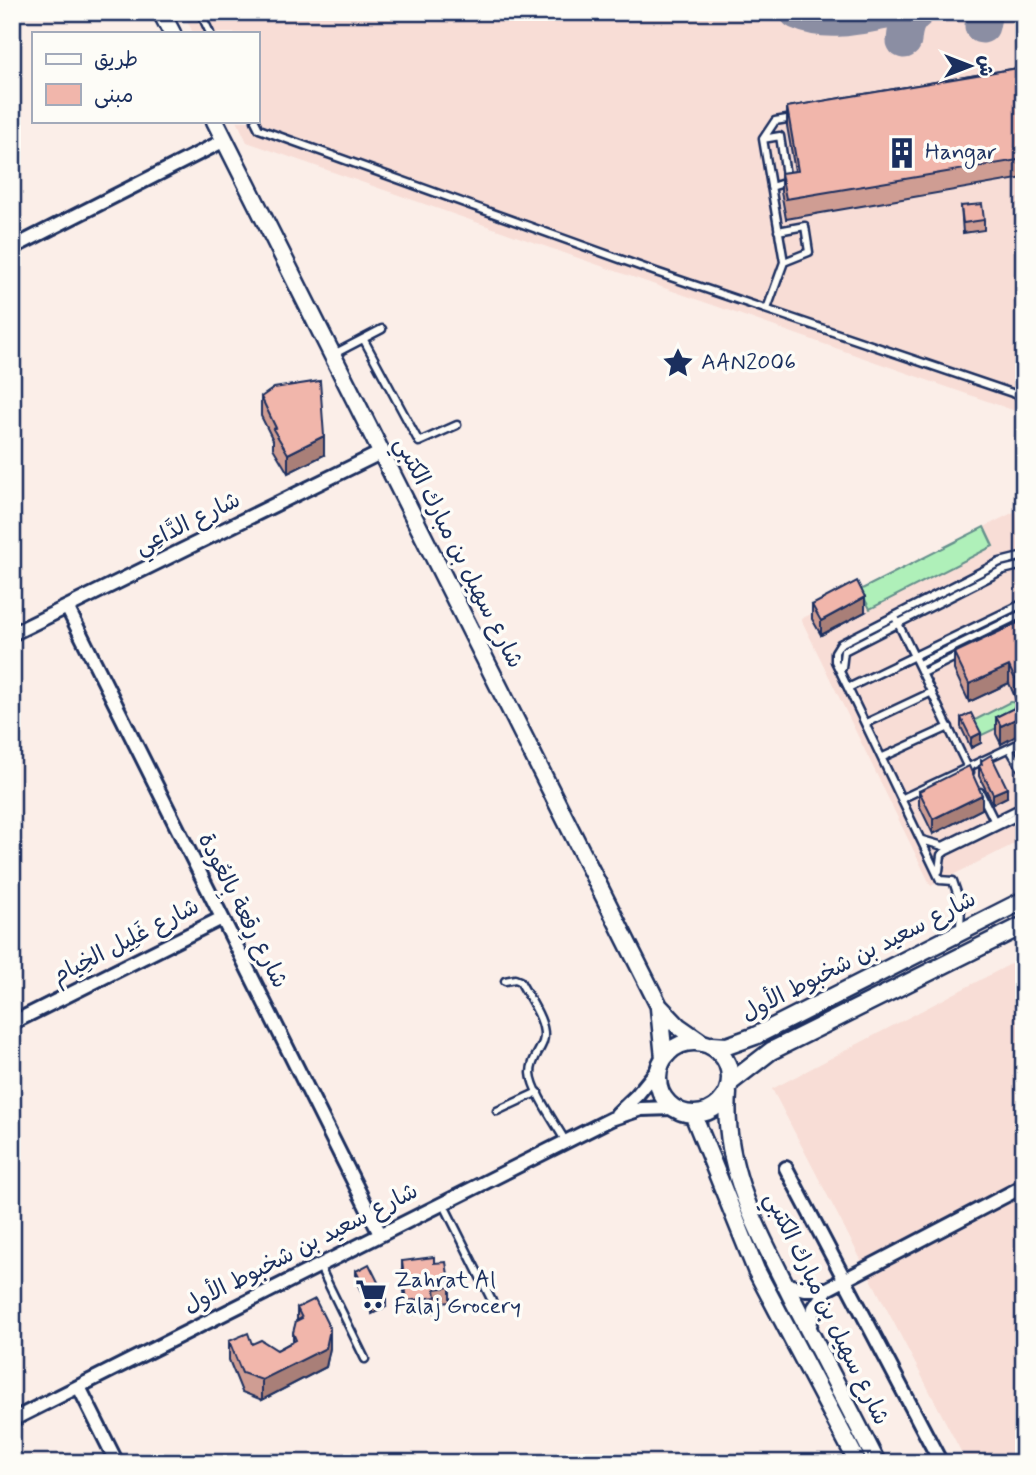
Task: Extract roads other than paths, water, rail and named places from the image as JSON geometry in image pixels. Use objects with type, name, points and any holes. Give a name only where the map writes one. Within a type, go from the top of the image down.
[{"type":"street","points":[[161,12],[171,32]]},
{"type":"street","name":"شارع سهيل بن مبارك الكتبي","points":[[216,122],[659,1006],[678,1026],[706,1043]]},
{"type":"street","points":[[12,248],[225,139]]},
{"type":"street","name":"شارع الدَّاعِي","points":[[12,635],[382,452]]},
{"type":"street","name":"شارع رِقعة بِالعُودة","points":[[67,607],[380,1234]]},
{"type":"street","name":"شارع سعيد بن شخبوط الأول","points":[[611,1119],[637,1095],[661,1063],[680,1044],[706,1043],[718,1047],[755,1036],[1024,900]]},
{"type":"street","name":"شارع غَلِيل الخِيام","points":[[12,1023],[222,918]]},
{"type":"street","name":"شارع سعيد بن شخبوط الأول","points":[[693,1114],[714,1109],[729,1087],[771,1051],[1024,925]]},
{"type":"street","name":"شارع سهيل بن مبارك الكتبي","points":[[659,1006],[663,1032],[660,1090],[673,1108]]},
{"type":"street","points":[[706,1043],[727,1061],[729,1087]]},
{"type":"street","name":"شارع سهيل بن مبارك الكتبي","points":[[729,1087],[726,1125],[732,1161],[759,1233],[877,1463]]},
{"type":"street","points":[[673,1108],[693,1114]]},
{"type":"street","name":"شارع سعيد بن شخبوط الأول","points":[[12,1420],[611,1119],[641,1110],[673,1108]]},
{"type":"street","name":"شارع سهيل بن مبارك الكتبي","points":[[693,1114],[756,1270],[858,1463]]},
{"type":"street","points":[[786,1168],[942,1463]]},
{"type":"street","points":[[786,1285],[827,1289],[1024,1186]]},
{"type":"street","points":[[808,1330],[814,1308],[827,1289]]},
{"type":"street","points":[[79,1387],[117,1463]]},
{"type":"lane","points":[[200,12],[210,32]]},
{"type":"lane","points":[[767,309],[784,262],[763,139],[775,121],[801,116]]},
{"type":"lane","points":[[256,122],[259,129],[1024,397]]},
{"type":"lane","points":[[763,139],[780,135],[788,182],[771,187]]},
{"type":"lane","points":[[778,231],[805,226],[809,252],[784,262]]},
{"type":"lane","points":[[333,355],[383,329]]},
{"type":"lane","points":[[364,340],[419,442],[457,425]]},
{"type":"lane","points":[[940,880],[848,688],[841,662],[844,651],[896,620],[1000,562],[1024,556]]},
{"type":"lane","points":[[896,620],[1003,570],[1024,565]]},
{"type":"lane","points":[[848,688],[1024,603]]},
{"type":"lane","points":[[919,664],[1024,613]]},
{"type":"lane","points":[[896,620],[973,778]]},
{"type":"lane","points":[[923,673],[968,651]]},
{"type":"lane","points":[[866,723],[932,692]]},
{"type":"lane","points":[[883,757],[949,727]]},
{"type":"lane","points":[[903,798],[1024,741]]},
{"type":"lane","points":[[1009,748],[1024,773]]},
{"type":"lane","points":[[978,788],[994,820]]},
{"type":"lane","points":[[922,840],[943,846],[1024,806]]},
{"type":"lane","points":[[940,880],[938,870],[941,855],[1024,813]]},
{"type":"lane","points":[[940,880],[953,881],[962,913],[959,933]]},
{"type":"lane","points":[[505,981],[520,981],[543,1025],[544,1038],[533,1061],[531,1075],[566,1142]]},
{"type":"lane","points":[[498,1111],[538,1092]]},
{"type":"lane","points":[[443,1203],[492,1301]]},
{"type":"lane","points":[[319,1265],[365,1359]]},
{"type":"place","name":"Hangar","points":[[902,153]]},
{"type":"place","name":"AAN2006","points":[[678,363]]},
{"type":"place","name":"Zahrat Al Falaj Grocery","points":[[371,1294]]}]
